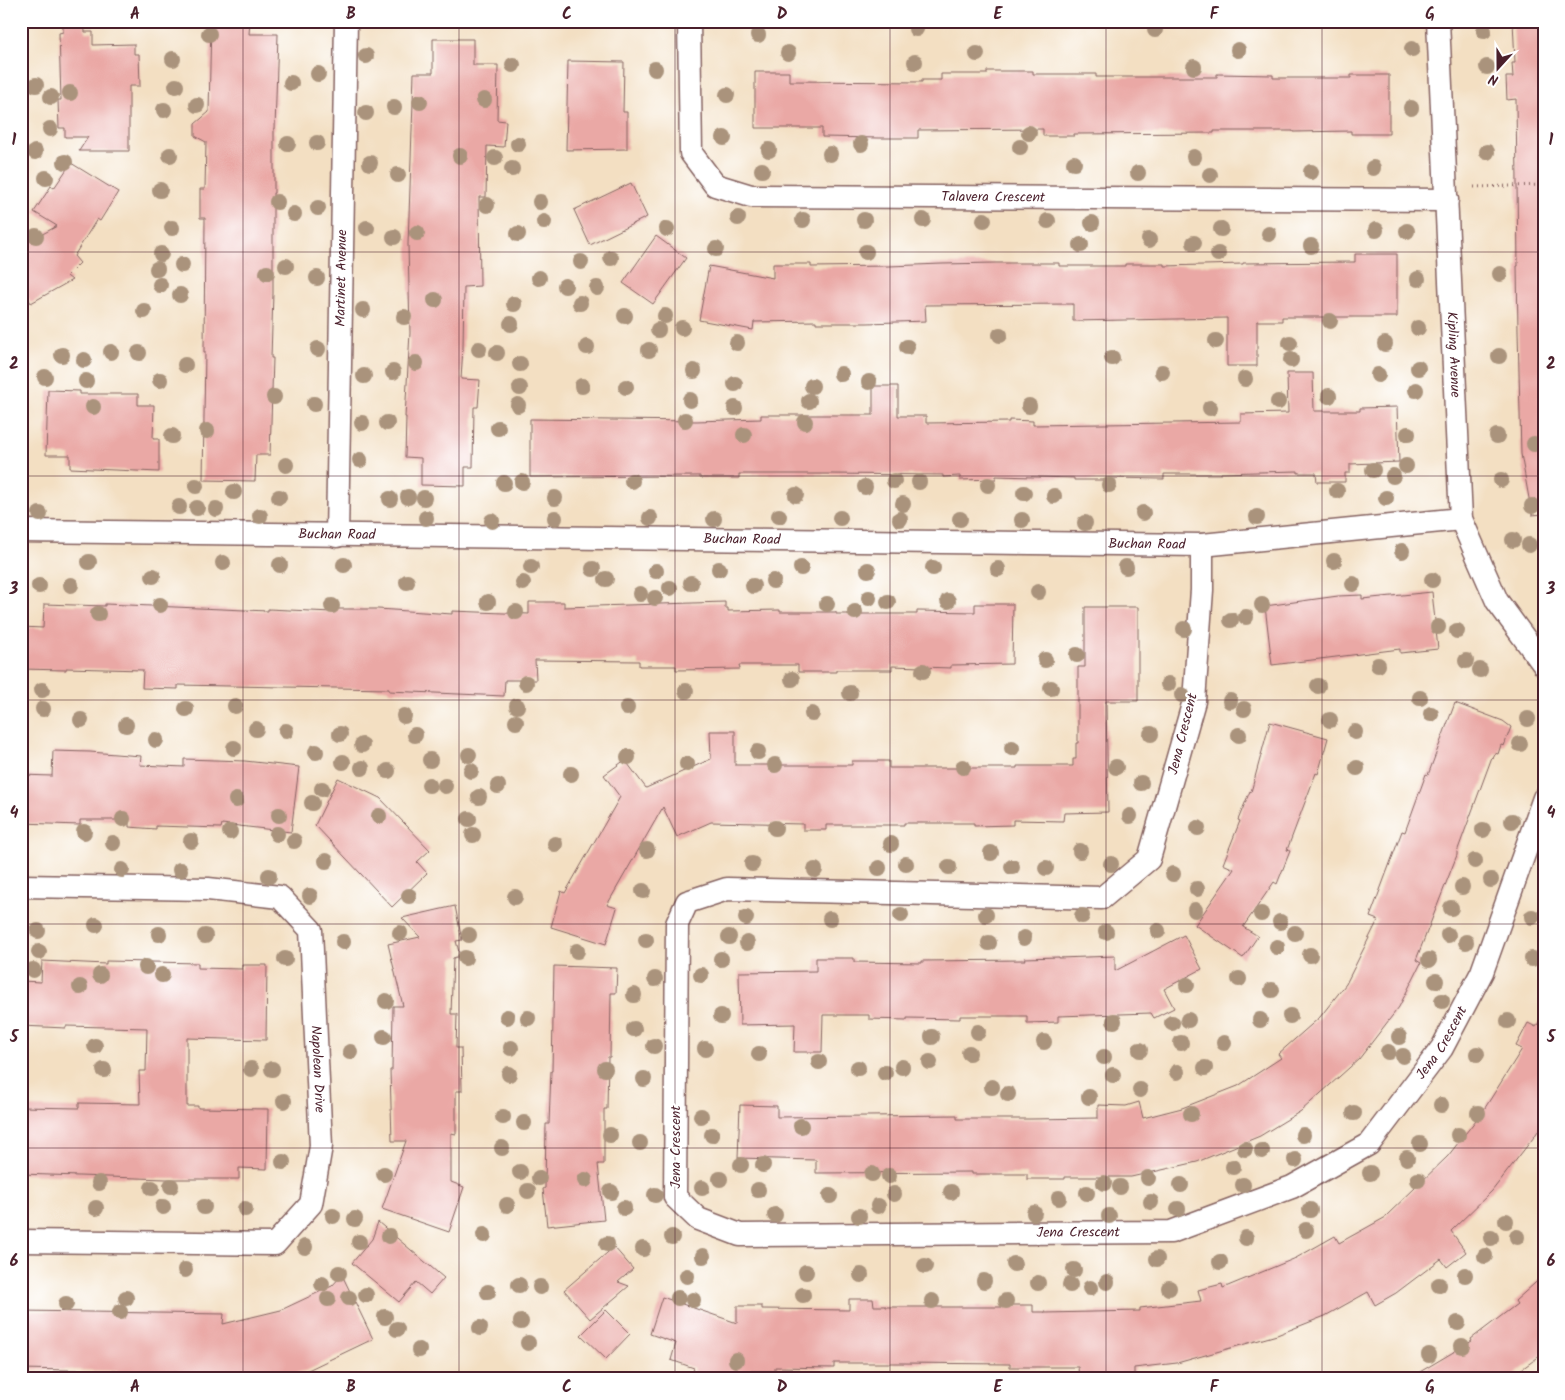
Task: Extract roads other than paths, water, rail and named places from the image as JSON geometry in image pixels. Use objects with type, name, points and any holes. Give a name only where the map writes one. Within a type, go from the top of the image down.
[{"type":"street","name":"Martinet Avenue","points":[[337,536],[346,21]]},
{"type":"street","name":"Talavera Crescent","points":[[689,21],[691,153],[715,184],[752,196],[1447,200]]},
{"type":"street","name":"Kipling Avenue","points":[[1438,21],[1461,519],[1497,601],[1544,665]]},
{"type":"street","name":"Buchan Road","points":[[21,531],[1202,545],[1461,519]]},
{"type":"street","name":"Jena Crescent","points":[[1202,545],[1202,590],[1194,701],[1149,860],[1102,898],[727,889],[687,902],[677,924],[676,1197],[698,1219],[740,1235],[1171,1232],[1292,1187],[1369,1144],[1442,1048],[1482,972],[1544,798]]},
{"type":"street","name":"Napolean Drive","points":[[21,886],[208,889],[280,897],[311,930],[321,1146],[311,1204],[275,1244],[21,1241]]}]
